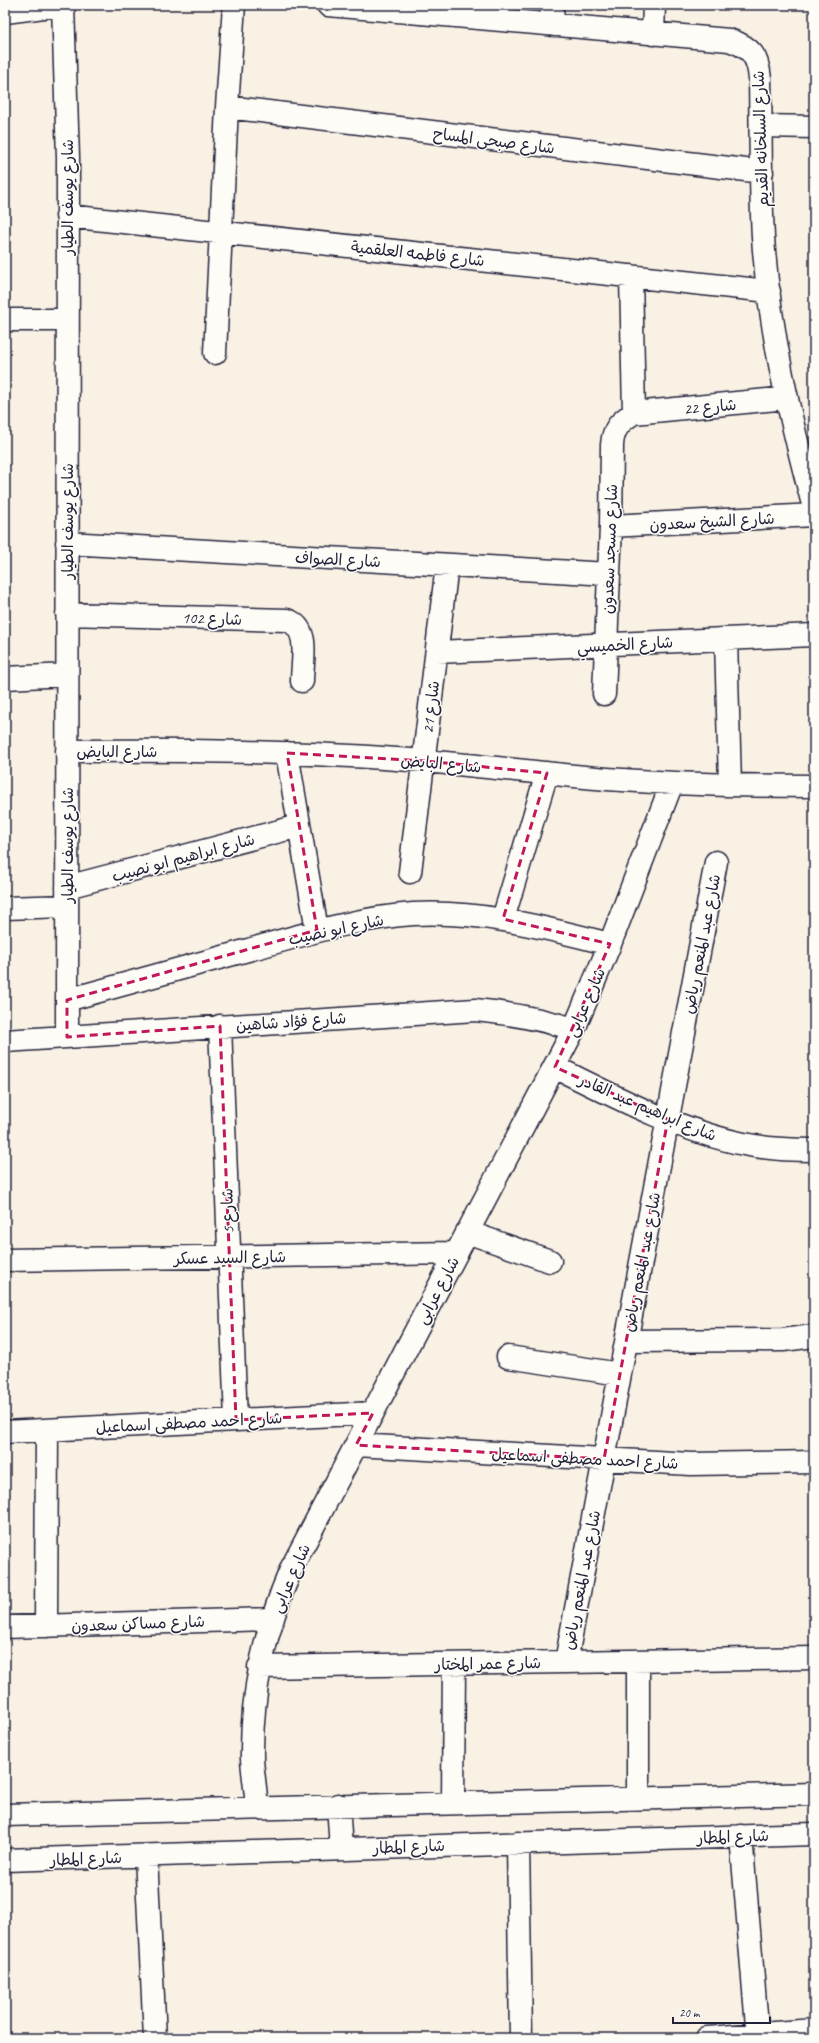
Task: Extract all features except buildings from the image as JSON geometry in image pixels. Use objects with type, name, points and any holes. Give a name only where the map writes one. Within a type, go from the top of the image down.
[{"type":"street","points":[[5,12],[59,5]]},
{"type":"street","name":"شارع يوسف الطيار","points":[[63,5],[67,84],[67,1037]]},
{"type":"street","points":[[215,353],[220,232],[234,5]]},
{"type":"street","name":"شارع السلخانه القديم","points":[[337,5],[552,15],[653,34],[729,40],[742,45],[752,53],[759,66],[764,237],[769,291],[787,398],[814,508]]},
{"type":"street","points":[[653,34],[654,5]]},
{"type":"street","name":"شارع صبحى المساح","points":[[227,107],[762,172]]},
{"type":"street","points":[[761,126],[814,127]]},
{"type":"street","name":"شارع فاطمه العلقمية","points":[[67,216],[769,291]]},
{"type":"street","points":[[631,276],[634,413]]},
{"type":"street","points":[[5,320],[67,320]]},
{"type":"street","name":"شارع 22","points":[[634,413],[787,398]]},
{"type":"street","name":"شارع مسجد سعدون","points":[[604,694],[613,435],[617,426],[625,418],[634,413]]},
{"type":"street","name":"شارع الشيخ سعدون","points":[[611,526],[814,515]]},
{"type":"street","name":"شارع الصواف","points":[[67,544],[609,574]]},
{"type":"street","name":"شارع 21","points":[[410,872],[447,565]]},
{"type":"street","name":"شارع 102","points":[[67,614],[287,620],[298,626],[303,638],[302,681]]},
{"type":"street","name":"شارع الخميسي","points":[[437,652],[814,635]]},
{"type":"street","points":[[726,639],[730,785]]},
{"type":"street","points":[[5,678],[67,675]]},
{"type":"street","name":"شارع البايض","points":[[67,751],[180,750],[286,753],[424,761],[672,783],[814,786]]},
{"type":"street","points":[[286,753],[317,930]]},
{"type":"street","points":[[503,919],[547,773]]},
{"type":"street","name":"شارع عرابى","points":[[257,1808],[252,1760],[253,1713],[259,1667],[272,1619],[292,1567],[574,1029],[610,944],[672,783]]},
{"type":"street","name":"شارع ابراهيم ابو نصيب","points":[[5,908],[67,897],[299,826]]},
{"type":"street","name":"شارع عبد المنعم رياض","points":[[566,1662],[716,862]]},
{"type":"street","name":"شارع ابو نصيب","points":[[67,1000],[317,930],[374,918],[414,914],[455,915],[503,919],[610,944]]},
{"type":"street","name":"شارع فؤاد شاهين","points":[[5,1041],[475,1010],[509,1013],[542,1019],[574,1029]]},
{"type":"street","name":"شارع 5","points":[[220,1026],[236,1420]]},
{"type":"street","name":"شارع ابراهيم عبد القادر","points":[[555,1067],[702,1133],[744,1144],[790,1150],[814,1150]]},
{"type":"street","points":[[467,1232],[550,1260]]},
{"type":"street","name":"شارع السيد عسكر","points":[[5,1260],[456,1253]]},
{"type":"street","points":[[627,1341],[776,1340],[814,1336]]},
{"type":"street","points":[[508,1357],[620,1374]]},
{"type":"street","name":"شارع احمد مصطفى اسماعيل","points":[[5,1432],[373,1413]]},
{"type":"street","points":[[46,1626],[47,1430]]},
{"type":"street","name":"شارع احمد مصطفى اسماعيل","points":[[356,1445],[691,1464],[814,1462]]},
{"type":"street","name":"شارع مساكن سعدون","points":[[5,1627],[272,1619]]},
{"type":"street","name":"شارع عمر المختار","points":[[259,1667],[814,1658]]},
{"type":"street","points":[[638,1661],[638,1798]]},
{"type":"street","points":[[453,1802],[454,1664]]},
{"type":"street","points":[[5,1815],[453,1802],[814,1794]]},
{"type":"street","points":[[338,1805],[341,1848]]},
{"type":"street","name":"شارع المطار","points":[[5,1860],[341,1848],[814,1834]]},
{"type":"street","points":[[741,1836],[758,2037]]},
{"type":"street","points":[[518,1843],[521,2038]]},
{"type":"street","points":[[146,1856],[155,2038]]},
{"type":"street","points":[[707,2038],[758,2037],[814,2030]]},
{"type":"highlighted area","points":[[287,753],[424,761],[547,773],[503,919],[610,944],[555,1067],[668,1119],[604,1459],[356,1445],[373,1413],[236,1420],[220,1026],[67,1037],[67,1000],[317,930]]}]
